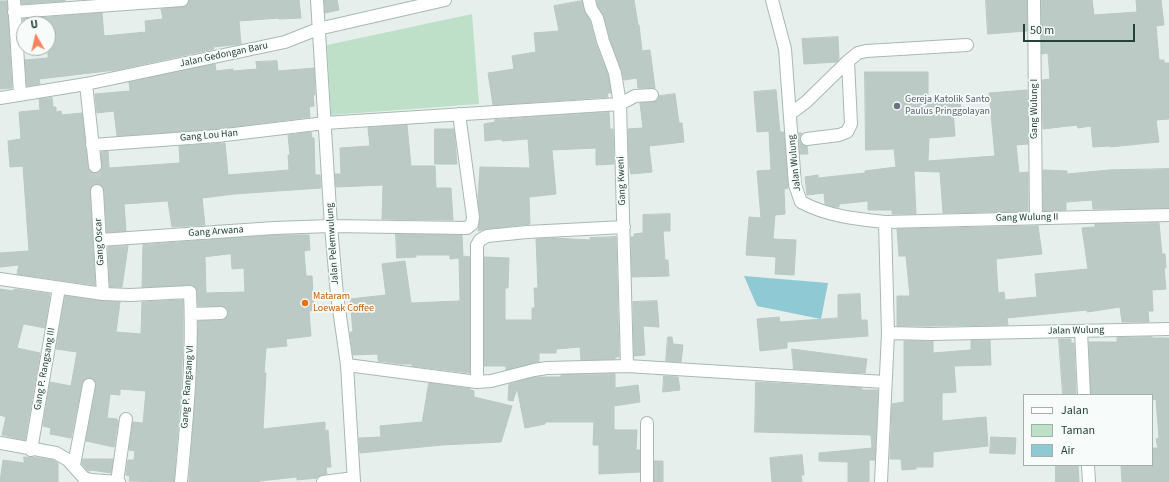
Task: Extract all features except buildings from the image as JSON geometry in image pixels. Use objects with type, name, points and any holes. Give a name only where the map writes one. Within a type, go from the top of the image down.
[{"type":"street","points":[[20,94],[14,6],[182,0]]},
{"type":"street","name":"Jalan Pelemwulung","points":[[317,0],[331,226],[337,295],[347,365],[354,480]]},
{"type":"street","name":"Jalan Gedongan Baru","points":[[0,98],[86,84],[284,42],[318,29],[445,0]]},
{"type":"street","name":"Gang Kweni","points":[[589,0],[591,9],[597,18],[603,41],[615,73],[620,104],[628,366]]},
{"type":"street","name":"Jalan Wulung","points":[[772,0],[785,49],[790,114],[798,139],[795,185],[801,202],[819,210],[853,218],[885,222]]},
{"type":"street","name":"Gang Wulung I","points":[[1034,0],[1036,218]]},
{"type":"street","points":[[790,114],[806,102],[858,53],[866,51],[967,45]]},
{"type":"street","points":[[798,139],[839,135],[848,132],[851,124],[848,61]]},
{"type":"street","points":[[86,84],[94,166]]},
{"type":"street","points":[[620,104],[635,96],[652,95]]},
{"type":"street","name":"Gang Lou Han","points":[[92,145],[217,136],[325,123],[620,104]]},
{"type":"street","name":"Gang Arwana","points":[[100,240],[274,228],[331,226],[464,228],[470,226],[472,224],[473,217],[459,114]]},
{"type":"street","name":"Gang Oscar","points":[[97,191],[103,294]]},
{"type":"street","name":"Gang Wulung II","points":[[885,222],[1169,215]]},
{"type":"street","points":[[881,482],[888,333],[885,222]]},
{"type":"street","points":[[477,382],[477,245],[480,240],[486,236],[527,232],[624,227]]},
{"type":"street","points":[[0,279],[103,294]]},
{"type":"street","name":"Gang P. Rangsang III","points":[[31,450],[59,288]]},
{"type":"street","name":"Gang P. Rangsang VI","points":[[103,294],[130,295],[190,292],[190,387],[181,482]]},
{"type":"street","points":[[191,314],[221,314]]},
{"type":"street","name":"Jalan Wulung","points":[[888,333],[930,334],[1169,329]]},
{"type":"street","points":[[1081,330],[1084,394]]},
{"type":"street","points":[[347,365],[477,382],[491,381],[547,368],[628,366],[885,382]]},
{"type":"street","points":[[74,465],[89,385]]},
{"type":"street","points":[[0,443],[56,454],[74,465],[84,480],[118,482],[126,419]]},
{"type":"street","points":[[647,423],[647,482]]},
{"type":"street","points":[[1088,466],[1089,482]]},
{"type":"street","points":[[323,482],[354,480]]},
{"type":"green space","points":[[472,14],[479,104],[331,115],[327,45]]},
{"type":"water","points":[[744,276],[828,283],[821,319],[757,306]]},
{"type":"tunnel","points":[[95,166],[97,191]]},
{"type":"place","name":"Gereja Katolik Santo Paulus Pringgolayan","points":[[897,106]]},
{"type":"place","name":"Mataram Loewak Coffee","points":[[305,303]]}]
